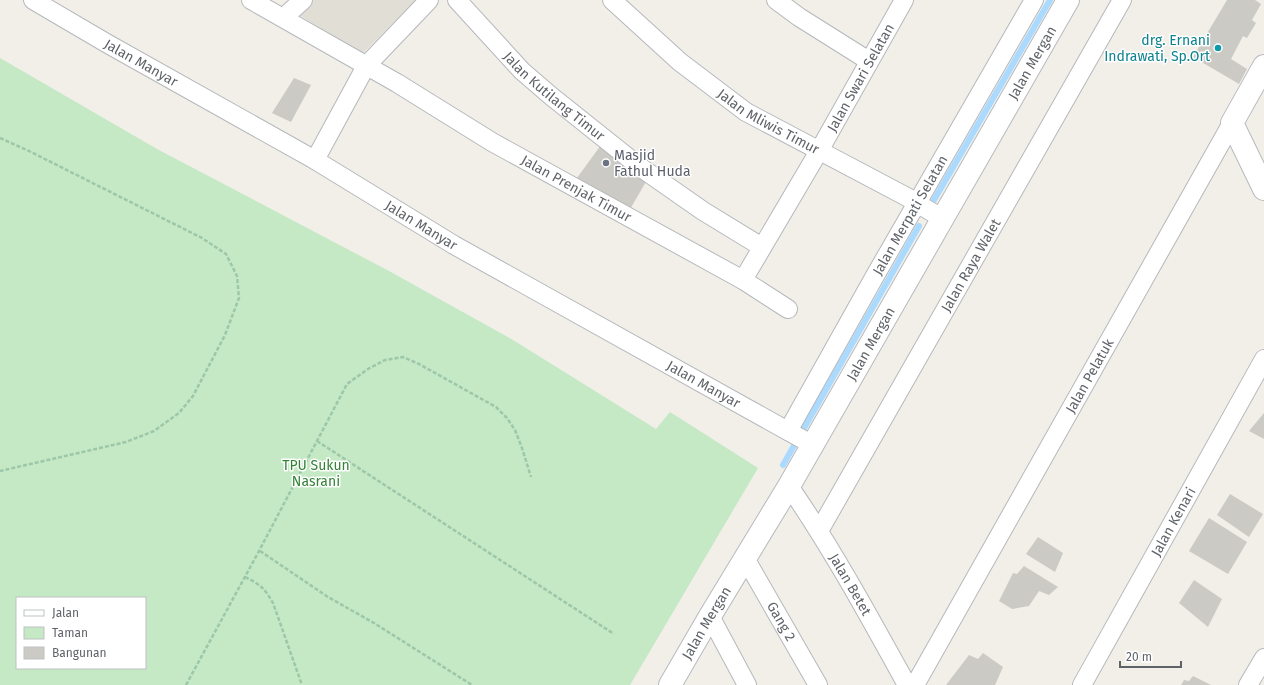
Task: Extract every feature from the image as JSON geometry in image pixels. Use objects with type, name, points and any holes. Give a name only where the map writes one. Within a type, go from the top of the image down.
[{"type":"street","name":"Jalan Manyar","points":[[33,0],[108,44],[315,160],[454,245],[801,438]]},
{"type":"street","name":"Jalan Prenjak Timur","points":[[251,0],[366,66],[492,142],[743,280],[788,309]]},
{"type":"street","points":[[283,18],[303,0]]},
{"type":"street","points":[[315,160],[366,66],[429,0]]},
{"type":"street","name":"Jalan Kutilang Timur","points":[[457,0],[522,71],[551,96],[640,167],[703,211],[762,247]]},
{"type":"street","name":"Jalan Mliwis Timur","points":[[612,0],[680,62],[746,112],[917,203],[943,219]]},
{"type":"street","points":[[776,0],[799,17],[869,61]]},
{"type":"street","name":"Jalan Swari Selatan","points":[[743,280],[819,151],[904,0]]},
{"type":"street","name":"Jalan Merpati Selatan","points":[[801,438],[917,203],[1034,0]]},
{"type":"street","name":"Jalan Mergan","points":[[674,682],[710,616],[789,486],[801,438],[943,219],[1068,0]]},
{"type":"street","name":"Jalan Raya Walet","points":[[819,531],[1122,0]]},
{"type":"street","name":"Jalan Pelatuk","points":[[915,685],[1264,66]]},
{"type":"street","points":[[1232,123],[1264,189]]},
{"type":"street","name":"Jalan Kenari","points":[[1082,685],[1264,359]]},
{"type":"street","name":"Jalan Betet","points":[[789,486],[840,565],[907,685]]},
{"type":"street","name":"Gang 2","points":[[745,558],[818,685]]},
{"type":"street","points":[[710,616],[747,685]]},
{"type":"street","points":[[1248,685],[1264,658]]},
{"type":"path","points":[[0,138],[202,238],[226,254],[237,276],[239,298],[218,349],[193,396],[179,413],[154,431],[126,442],[0,471]]},
{"type":"path","points":[[186,685],[260,551],[347,384],[368,369],[385,360],[402,357],[419,364],[496,407],[507,418],[515,430],[531,477]]},
{"type":"path","points":[[317,441],[614,634]]},
{"type":"path","points":[[260,551],[328,597],[374,623],[472,685]]},
{"type":"path","points":[[245,577],[258,583],[266,590],[273,603],[302,685]]},
{"type":"shaded area","points":[[314,0],[416,0],[362,54],[301,16],[303,11]]},
{"type":"green space","name":"TPU Sukun Nasrani","points":[[0,58],[157,149],[389,271],[513,340],[656,429],[670,412],[758,468],[630,685],[0,685]]},
{"type":"building","name":"drg. Ernani Indrawati, Sp.Ort","points":[[1227,0],[1255,0],[1261,4],[1252,20],[1256,23],[1247,38],[1243,36],[1231,59],[1247,69],[1239,84],[1193,57]]},
{"type":"building","points":[[294,78],[311,85],[291,122],[272,113]]},
{"type":"building","name":"Masjid Fathul Huda","points":[[601,145],[647,180],[629,211],[574,182]]},
{"type":"building","points":[[1264,413],[1264,439],[1249,431]]},
{"type":"building","points":[[1230,494],[1263,514],[1249,537],[1217,515]]},
{"type":"building","points":[[1209,518],[1247,542],[1228,574],[1189,551]]},
{"type":"building","points":[[1038,537],[1063,553],[1055,572],[1026,554]]},
{"type":"building","points":[[1024,566],[1058,587],[1049,595],[1039,591],[1029,606],[1012,609],[999,601],[1013,573],[1017,574]]},
{"type":"building","points":[[1194,580],[1222,599],[1208,627],[1179,603]]},
{"type":"building","points":[[983,653],[1003,667],[995,685],[946,685],[969,655],[978,659]]},
{"type":"building","points":[[1193,676],[1211,685],[1181,685],[1184,680],[1189,681]]},
{"type":"waterway","points":[[934,200],[1050,0]]},
{"type":"waterway","points":[[783,465],[919,226]]},
{"type":"place","name":"drg. Ernani Indrawati, Sp.Ort","points":[[1218,48]]},
{"type":"place","name":"Masjid Fathul Huda","points":[[606,163]]}]
